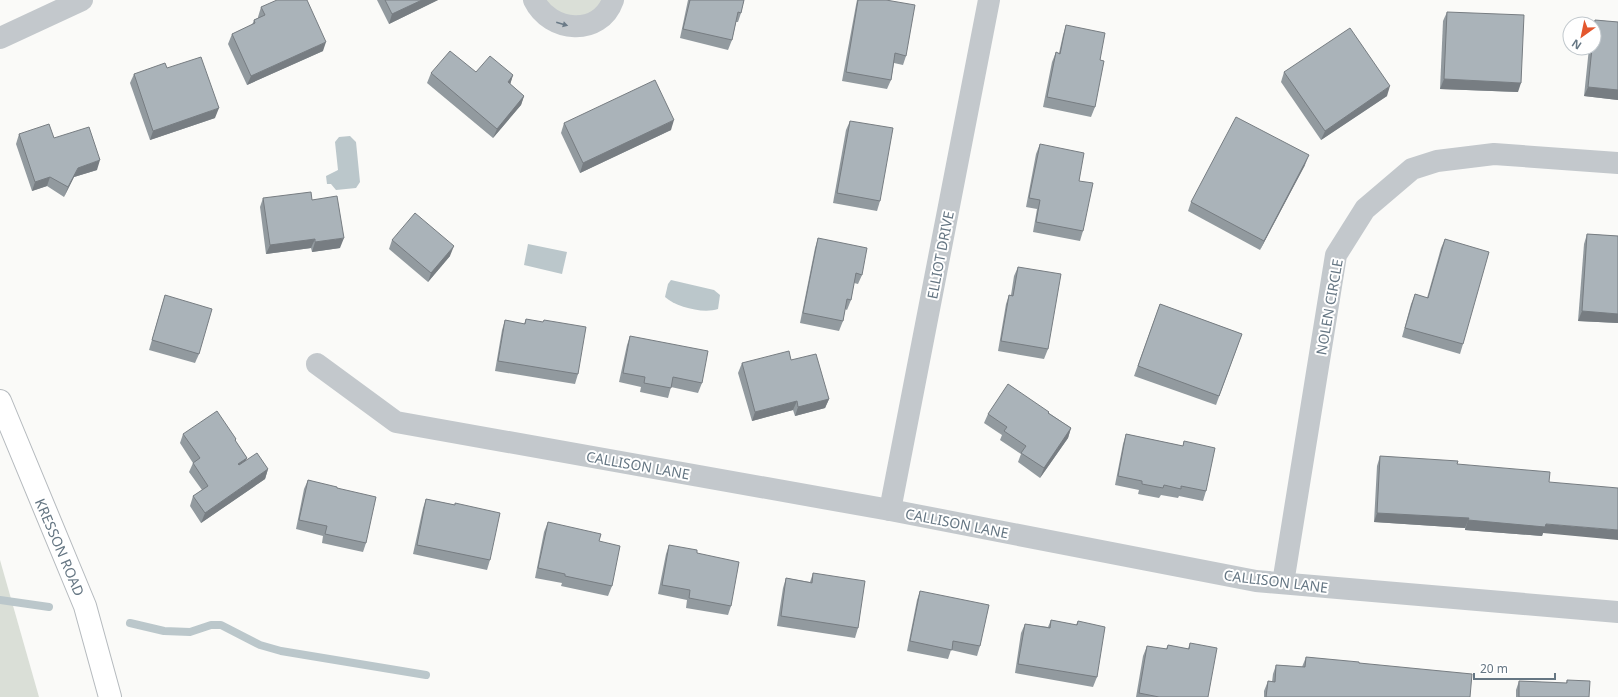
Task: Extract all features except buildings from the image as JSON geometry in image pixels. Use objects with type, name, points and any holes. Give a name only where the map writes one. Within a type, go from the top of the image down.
[{"type":"main road","name":"KRESSON ROAD","points":[[0,401],[85,606],[110,697]]},
{"type":"street","points":[[0,38],[82,0]]},
{"type":"street","points":[[534,0],[538,8],[549,19],[562,25],[576,27],[590,24],[602,16],[613,0]]},
{"type":"street","name":"ELLIOT DRIVE","points":[[890,510],[989,0]]},
{"type":"street","name":"NOLEN CIRCLE","points":[[1283,583],[1336,255],[1365,209],[1412,169],[1437,161],[1494,154],[1618,163]]},
{"type":"street","name":"CALLISON LANE","points":[[317,364],[396,422],[890,510],[1256,581],[1618,612]]},
{"type":"shaded area","points":[[534,0],[613,0],[576,27]]},
{"type":"shaded area","points":[[350,136],[356,142],[360,182],[356,188],[336,190],[331,184],[327,184],[326,176],[338,170],[335,142],[339,137]]},
{"type":"shaded area","points":[[528,244],[567,252],[562,274],[524,265]]},
{"type":"shaded area","points":[[671,280],[714,290],[720,295],[718,309],[705,311],[690,309],[670,301],[665,297],[668,284]]},
{"type":"shaded area","points":[[0,560],[39,697],[0,697]]},
{"type":"waterway","points":[[0,600],[49,607]]},
{"type":"waterway","points":[[130,623],[164,631],[190,632],[211,625],[221,625],[260,645],[281,651],[426,675]]}]
